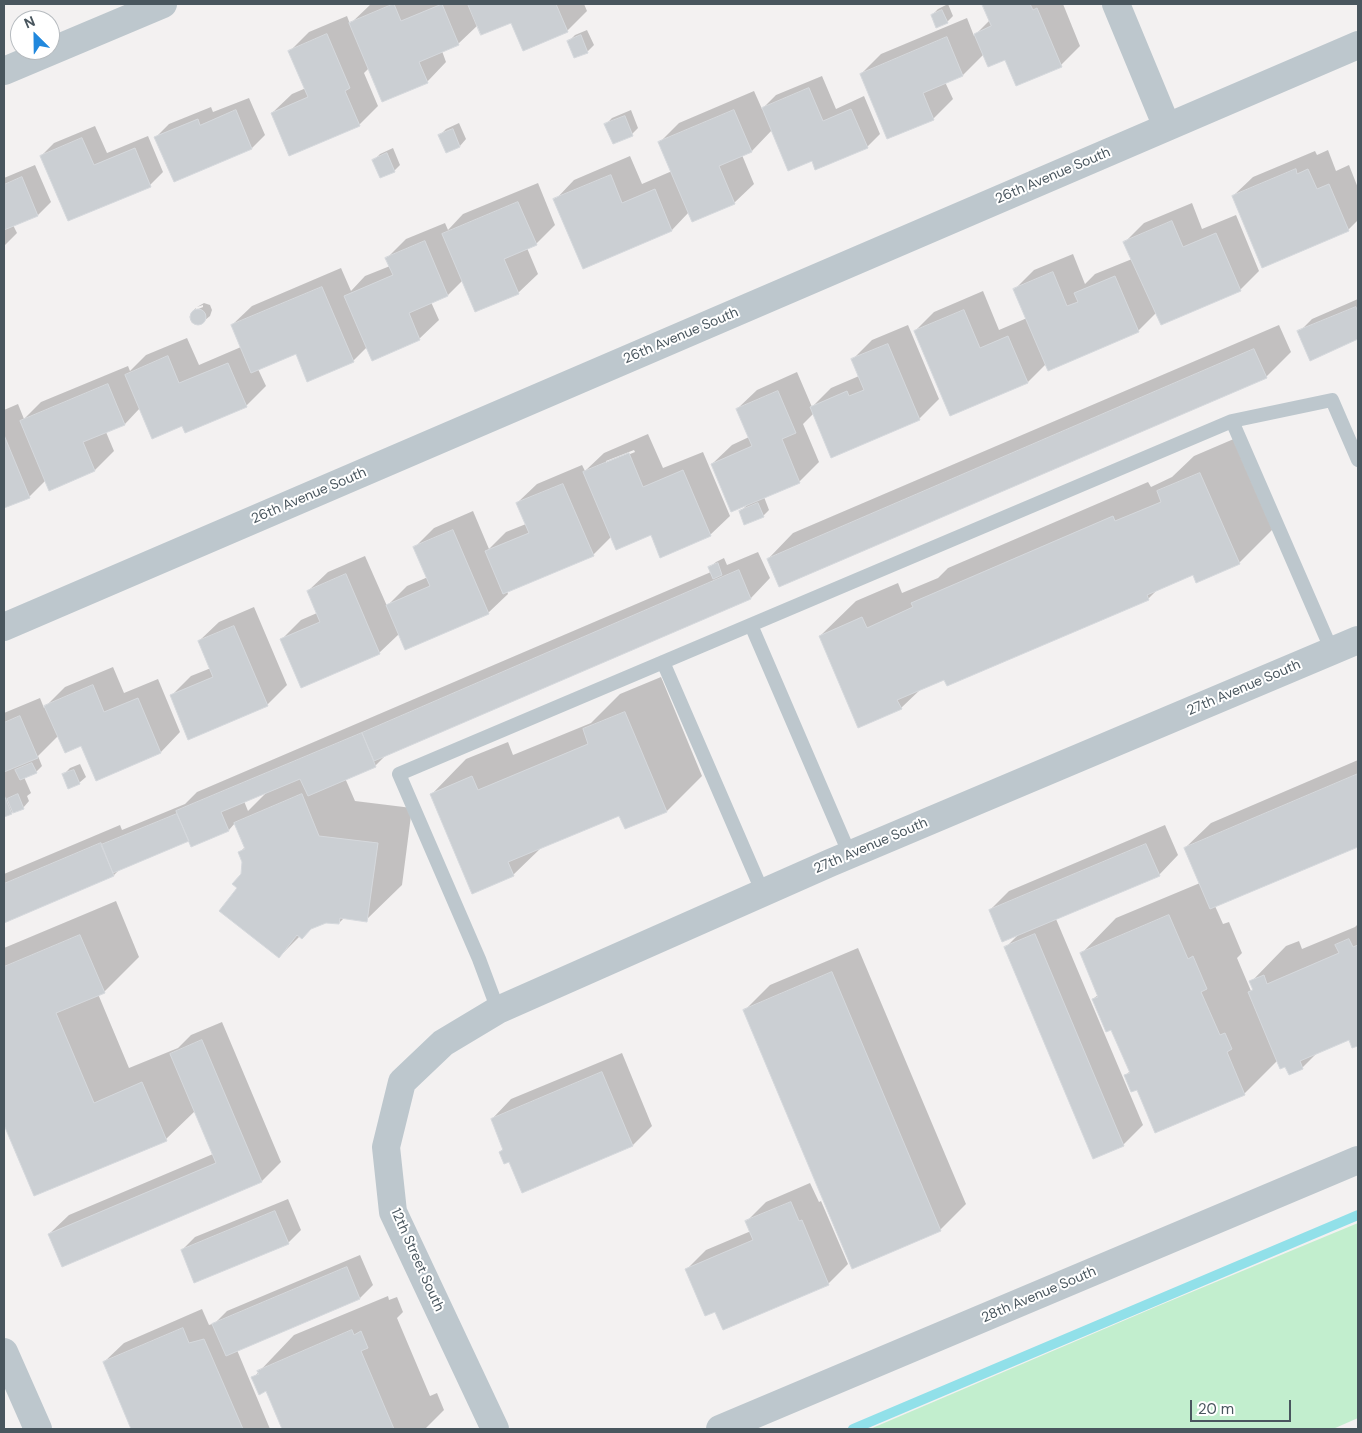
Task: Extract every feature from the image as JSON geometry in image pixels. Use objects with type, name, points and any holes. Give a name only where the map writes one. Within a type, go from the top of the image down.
[{"type":"street","points":[[4,71],[163,4]]},
{"type":"street","points":[[1116,4],[1167,127]]},
{"type":"street","name":"26th Avenue South","points":[[4,627],[1358,45]]},
{"type":"street","name":"27th Avenue South","points":[[402,1082],[443,1042],[498,1010],[850,855],[1358,640]]},
{"type":"street","name":"12th Street South","points":[[402,1082],[386,1147],[393,1212],[495,1429]]},
{"type":"street","name":"28th Avenue South","points":[[720,1429],[1358,1160]]},
{"type":"street","points":[[4,1352],[38,1429]]},
{"type":"lane","points":[[498,1010],[479,959],[400,774],[1232,421],[1332,400],[1358,460]]},
{"type":"lane","points":[[1232,421],[1332,651]]},
{"type":"lane","points":[[751,625],[850,855]]},
{"type":"lane","points":[[663,662],[764,893]]},
{"type":"green space","points":[[1358,1223],[1358,1418],[1333,1429],[870,1429],[1158,1306]]},
{"type":"building","points":[[394,4],[401,21],[442,4],[459,45],[419,62],[428,83],[382,102],[349,23]]},
{"type":"building","points":[[468,4],[556,4],[568,32],[523,51],[511,23],[481,35]]},
{"type":"building","points":[[982,4],[1030,4],[1033,10],[1037,8],[1062,67],[1016,86],[1005,60],[988,67],[974,34],[991,26]]},
{"type":"building","points":[[942,10],[948,23],[936,28],[931,15]]},
{"type":"building","points":[[327,34],[350,88],[345,91],[360,126],[289,156],[271,113],[308,97],[288,51]]},
{"type":"building","points":[[581,35],[588,53],[574,58],[567,41]]},
{"type":"building","points":[[947,37],[963,76],[923,93],[934,120],[887,139],[860,74]]},
{"type":"building","points":[[809,88],[823,121],[851,109],[868,148],[815,170],[812,161],[788,171],[762,108]]},
{"type":"building","points":[[236,110],[252,149],[174,182],[154,137],[198,119],[200,125]]},
{"type":"building","points":[[734,110],[752,152],[719,166],[735,204],[692,222],[658,142]]},
{"type":"building","points":[[625,116],[633,136],[613,144],[604,124]]},
{"type":"building","points":[[453,129],[460,147],[446,153],[438,135]]},
{"type":"building","points":[[82,138],[94,165],[135,148],[151,187],[68,221],[40,156]]},
{"type":"building","points":[[387,153],[395,172],[380,178],[372,160]]},
{"type":"building","points":[[1296,169],[1297,174],[1308,169],[1317,189],[1329,184],[1349,231],[1262,268],[1232,196]]},
{"type":"building","points":[[611,175],[622,203],[655,189],[672,231],[583,269],[553,199]]},
{"type":"building","points":[[22,177],[38,216],[4,230],[4,185]]},
{"type":"building","points":[[518,202],[537,245],[504,259],[519,294],[475,312],[442,234]]},
{"type":"building","points":[[1172,221],[1183,247],[1216,233],[1241,291],[1161,325],[1123,242]]},
{"type":"building","points":[[425,241],[448,296],[409,313],[420,340],[372,361],[344,296],[393,275],[385,258]]},
{"type":"building","points":[[1053,272],[1067,306],[1078,302],[1074,293],[1115,276],[1139,332],[1048,371],[1013,289]]},
{"type":"building","points":[[322,287],[354,362],[307,382],[296,354],[251,373],[231,325]]},
{"type":"building","points":[[1356,307],[1358,312],[1358,339],[1310,361],[1297,331]]},
{"type":"building","points":[[195,309],[201,309],[206,314],[204,323],[195,325],[190,320],[190,314]]},
{"type":"building","points":[[964,310],[980,348],[1008,336],[1028,383],[950,416],[914,331]]},
{"type":"building","points":[[888,344],[920,420],[831,458],[810,407],[847,391],[849,396],[864,390],[851,359]]},
{"type":"building","points":[[1254,349],[1267,378],[779,587],[767,559]]},
{"type":"building","points":[[168,356],[179,383],[228,363],[247,407],[185,433],[182,426],[152,439],[125,375]]},
{"type":"building","points":[[108,384],[125,425],[83,442],[95,471],[49,491],[20,421]]},
{"type":"building","points":[[778,391],[796,433],[782,439],[800,483],[731,512],[711,464],[752,446],[736,409]]},
{"type":"building","points":[[4,435],[30,498],[4,508]]},
{"type":"building","points":[[629,453],[643,487],[683,470],[711,536],[660,558],[651,535],[616,550],[583,472]]},
{"type":"building","points":[[1200,473],[1240,564],[1196,583],[1193,575],[1147,595],[1149,600],[947,686],[944,680],[897,700],[902,709],[858,728],[819,636],[862,617],[867,628],[913,607],[911,603],[1113,516],[1115,521],[1161,502],[1157,491]]},
{"type":"building","points":[[563,484],[594,556],[503,594],[485,551],[529,533],[516,503]]},
{"type":"building","points":[[758,503],[764,517],[744,525],[739,511]]},
{"type":"building","points":[[453,530],[489,614],[405,650],[386,605],[430,586],[413,547]]},
{"type":"building","points":[[718,563],[722,575],[713,579],[708,567]]},
{"type":"building","points":[[739,570],[751,599],[374,761],[362,733]]},
{"type":"building","points":[[346,574],[380,654],[301,688],[280,639],[320,622],[307,591]]},
{"type":"building","points":[[234,626],[268,706],[188,740],[170,695],[213,677],[198,641]]},
{"type":"building","points":[[93,685],[104,712],[138,698],[161,753],[96,781],[81,746],[65,753],[44,706]]},
{"type":"building","points":[[625,712],[667,812],[625,829],[619,816],[508,862],[514,876],[472,894],[430,794],[472,776],[478,790],[588,744],[583,729]]},
{"type":"building","points":[[20,716],[38,758],[4,772],[4,723]]},
{"type":"building","points":[[362,733],[376,767],[308,796],[300,779],[221,812],[229,831],[191,847],[176,811]]},
{"type":"building","points":[[32,763],[37,773],[20,780],[15,770]]},
{"type":"building","points":[[74,770],[80,784],[68,789],[62,774]]},
{"type":"building","points":[[1358,774],[1358,847],[1210,909],[1184,848]]},
{"type":"building","points":[[18,794],[24,809],[13,813],[7,799]]},
{"type":"building","points":[[302,794],[319,836],[378,843],[367,922],[340,918],[339,924],[326,923],[311,929],[302,939],[297,935],[279,958],[219,911],[237,888],[232,884],[241,874],[242,862],[238,852],[245,849],[234,823]]},
{"type":"building","points":[[4,795],[12,814],[4,817]]},
{"type":"building","points":[[177,814],[189,841],[113,873],[101,845]]},
{"type":"building","points":[[101,843],[114,876],[4,923],[4,884]]},
{"type":"building","points":[[1146,844],[1160,876],[1002,942],[989,910]]},
{"type":"building","points":[[1169,915],[1188,959],[1193,956],[1207,989],[1201,992],[1220,1035],[1225,1033],[1232,1049],[1227,1052],[1245,1095],[1155,1133],[1137,1090],[1131,1092],[1124,1075],[1130,1073],[1111,1030],[1106,1032],[1092,999],[1098,997],[1080,953]]},
{"type":"building","points":[[1035,934],[1124,1146],[1093,1159],[1004,947]]},
{"type":"building","points":[[80,935],[105,993],[56,1013],[94,1103],[142,1082],[167,1141],[34,1196],[4,1125],[4,967]]},
{"type":"building","points":[[1349,939],[1353,947],[1358,945],[1358,1046],[1352,1048],[1349,1040],[1300,1061],[1303,1069],[1289,1075],[1285,1067],[1280,1069],[1248,992],[1253,990],[1249,981],[1264,975],[1267,984],[1339,953],[1335,945]]},
{"type":"building","points":[[832,972],[941,1231],[852,1269],[743,1010]]},
{"type":"building","points":[[202,1040],[262,1182],[62,1267],[48,1234],[216,1163],[170,1054]]},
{"type":"building","points":[[602,1072],[633,1146],[522,1193],[509,1162],[504,1164],[499,1152],[503,1150],[491,1119]]},
{"type":"building","points":[[791,1202],[799,1221],[802,1220],[829,1285],[723,1330],[715,1312],[705,1316],[685,1269],[753,1240],[745,1221]]},
{"type":"building","points":[[275,1211],[289,1244],[194,1283],[181,1250]]},
{"type":"building","points":[[347,1267],[360,1299],[226,1356],[212,1324]]},
{"type":"building","points":[[183,1328],[189,1343],[204,1339],[243,1429],[131,1429],[103,1362]]},
{"type":"building","points":[[352,1330],[354,1335],[361,1331],[368,1348],[361,1351],[394,1429],[282,1429],[266,1391],[259,1395],[251,1377],[259,1374],[257,1371]]},
{"type":"waterway","points":[[853,1429],[1358,1215]]}]
